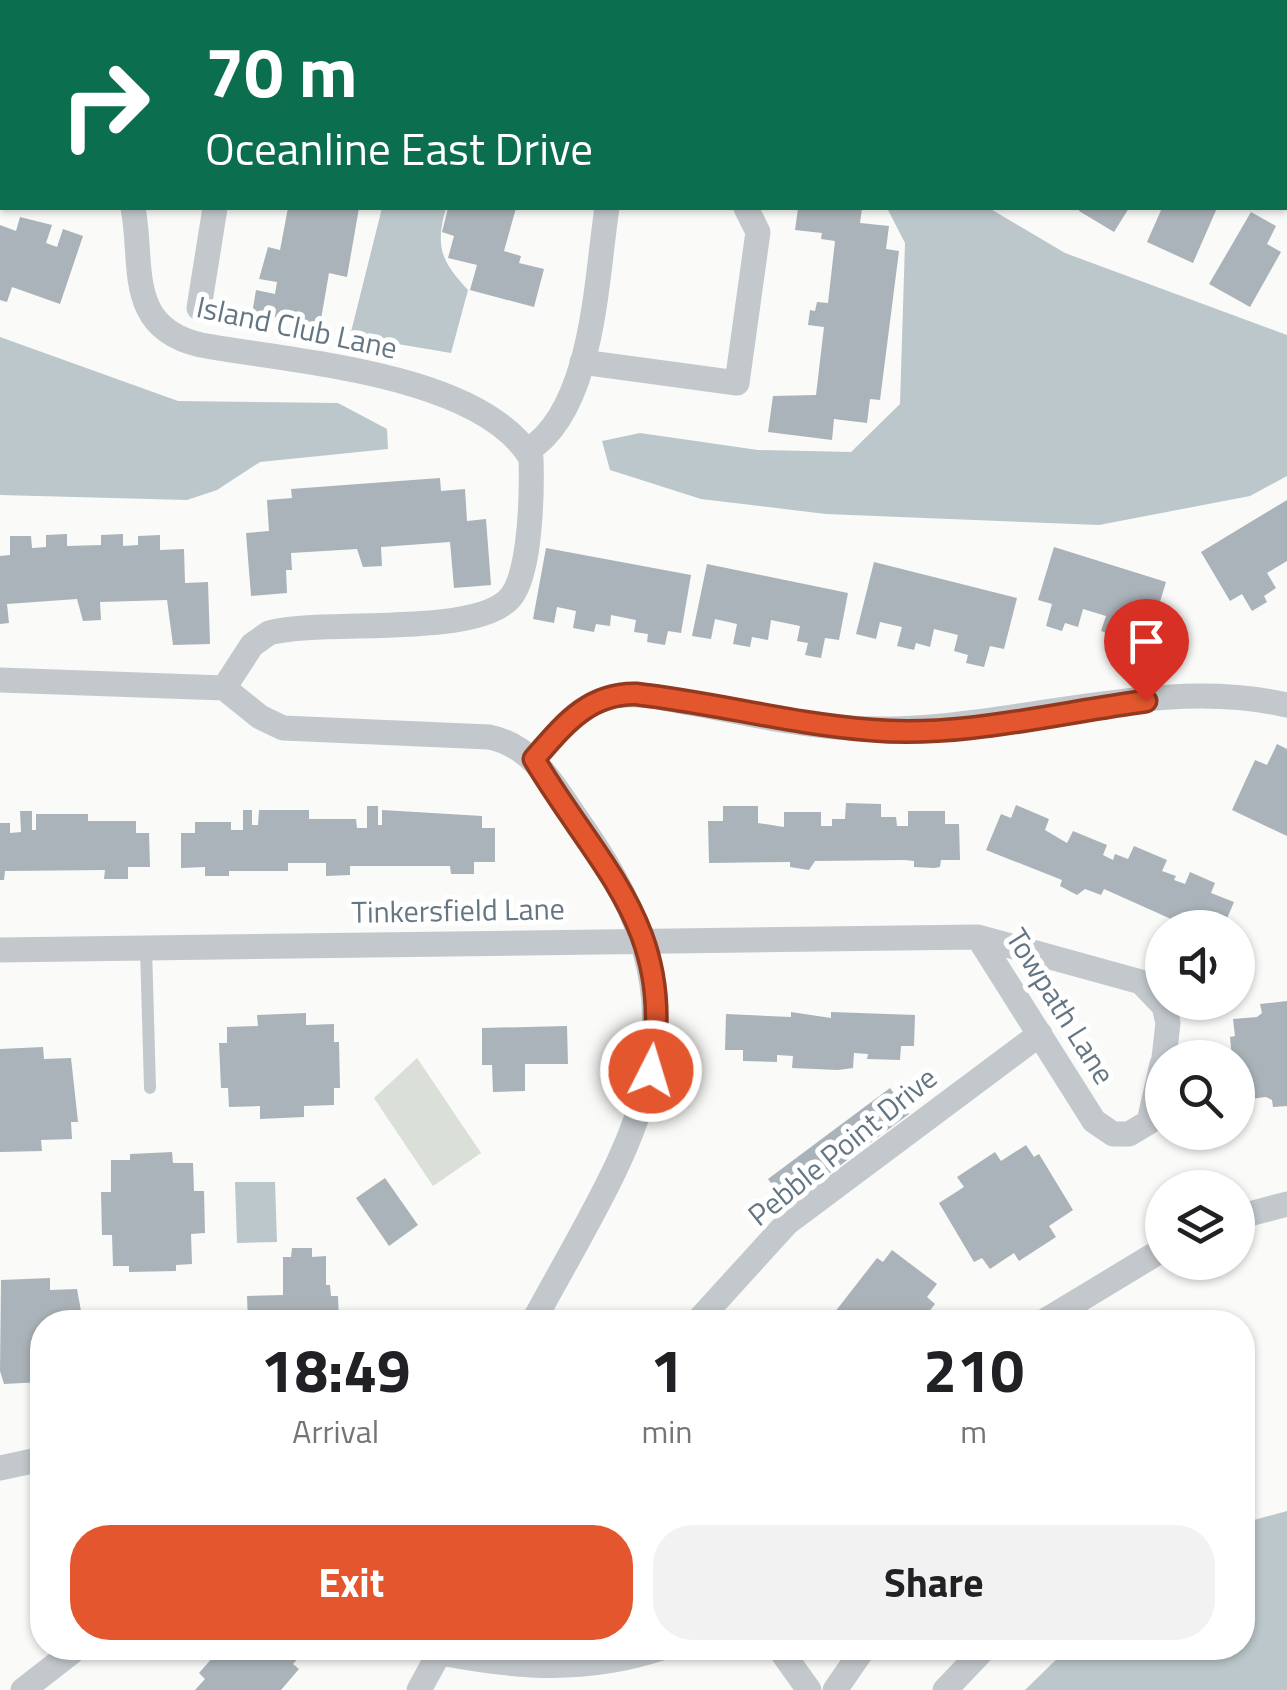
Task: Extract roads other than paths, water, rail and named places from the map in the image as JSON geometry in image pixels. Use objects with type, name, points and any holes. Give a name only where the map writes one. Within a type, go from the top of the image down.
[{"type":"street","name":"Island Club Lane","points":[[134,210],[138,234],[136,270],[142,295],[169,332],[201,345],[425,386],[491,416],[527,451]]},
{"type":"street","points":[[199,308],[215,210]]},
{"type":"street","points":[[224,688],[255,642],[269,632],[476,618],[499,609],[512,597],[522,574],[533,474],[527,451],[552,430],[582,362],[607,210]]},
{"type":"street","points":[[582,362],[737,383],[758,232],[747,210]]},
{"type":"street","points":[[0,680],[224,688],[260,717],[283,728],[489,737],[534,759],[599,850],[625,894],[644,940],[656,1024],[647,1096],[622,1158],[540,1310]]},
{"type":"street","points":[[534,759],[576,713],[610,697],[628,694],[872,730],[944,729],[1180,696],[1233,696],[1287,705]]},
{"type":"street","name":"Tinkersfield Lane","points":[[0,950],[978,936]]},
{"type":"street","name":"Towpath Lane","points":[[978,936],[1094,1121],[1113,1134],[1129,1134],[1145,1124]]},
{"type":"street","name":"Towpath Lane","points":[[978,936],[1141,982],[1164,1006],[1168,1023],[1166,1040]]},
{"type":"street","name":"Pebble Point Drive","points":[[708,1310],[787,1224],[1040,1034]]},
{"type":"street","points":[[1255,1212],[1287,1204]]},
{"type":"street","points":[[1063,1310],[1145,1260]]},
{"type":"street","points":[[0,1468],[30,1462]]},
{"type":"street","points":[[23,1690],[62,1660]]},
{"type":"street","points":[[419,1690],[436,1660]]},
{"type":"street","points":[[476,1660],[497,1666],[568,1667],[618,1660]]},
{"type":"street","points":[[788,1660],[809,1690]]},
{"type":"street","points":[[836,1690],[856,1660]]},
{"type":"street","points":[[945,1690],[974,1660]]},
{"type":"lane","points":[[146,948],[150,1088]]}]
